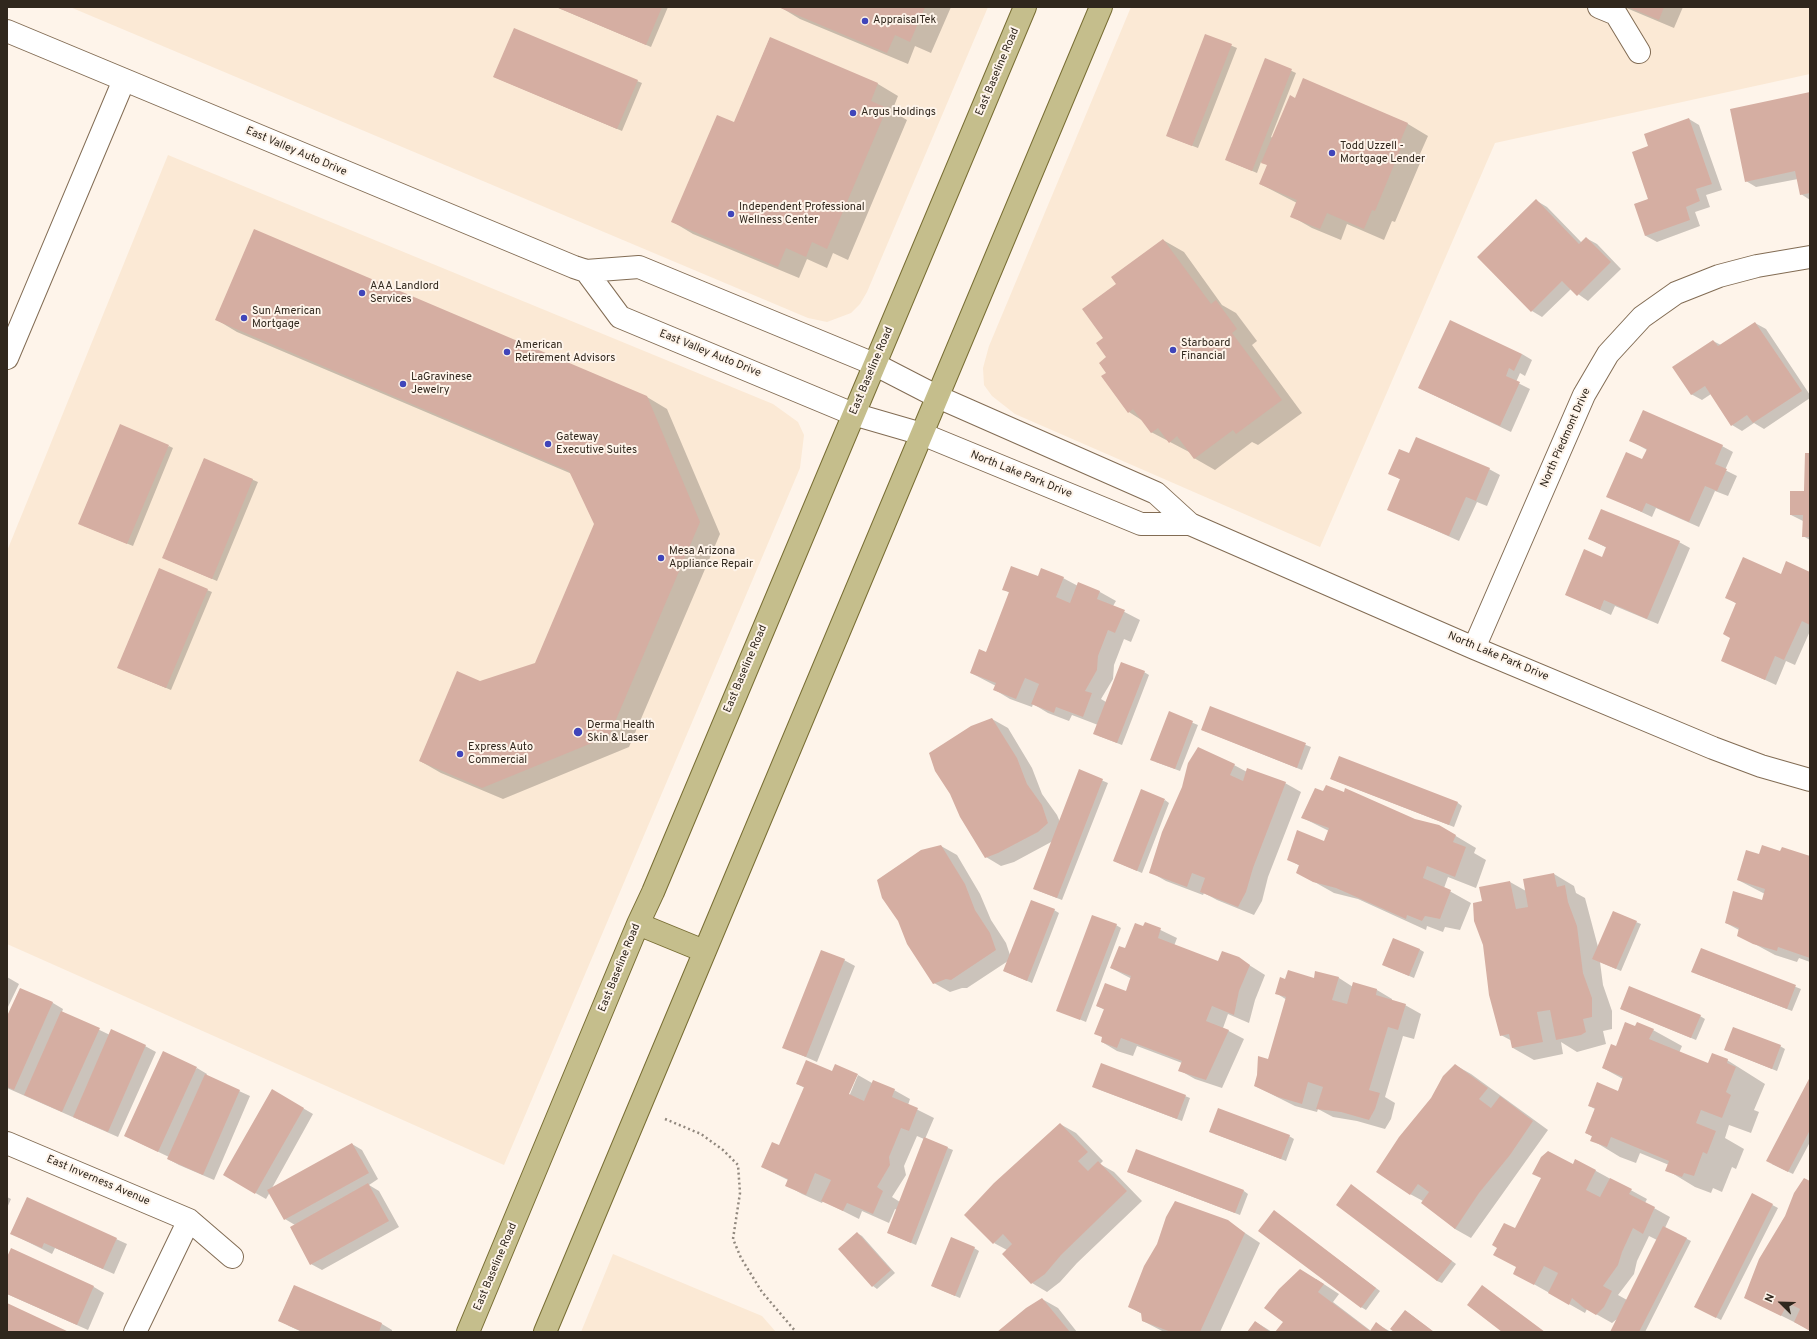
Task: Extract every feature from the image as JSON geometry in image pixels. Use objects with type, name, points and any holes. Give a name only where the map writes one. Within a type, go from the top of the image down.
[{"type":"main road","name":"East Baseline Road","points":[[468,1332],[638,924],[656,885],[1025,7]]},
{"type":"main road","points":[[545,1332],[1101,7]]},
{"type":"main road","points":[[638,924],[704,951]]},
{"type":"street","points":[[1599,7],[1616,14],[1638,52]]},
{"type":"street","name":"East Valley Auto Drive","points":[[7,31],[586,271],[639,267],[874,364]]},
{"type":"street","points":[[7,358],[124,80]]},
{"type":"street","name":"North Piedmont Drive","points":[[1474,648],[1584,395],[1608,354],[1642,317],[1676,293],[1719,276],[1757,266],[1810,257]]},
{"type":"street","name":"East Valley Auto Drive","points":[[586,271],[620,317],[853,414]]},
{"type":"street","name":"North Lake Park Drive","points":[[874,364],[938,397],[1156,493],[1190,524],[1474,648],[1713,748],[1761,766],[1810,780]]},
{"type":"street","name":"North Lake Park Drive","points":[[853,414],[922,434],[1140,524],[1190,524]]},
{"type":"street","name":"East Inverness Avenue","points":[[7,1142],[189,1220],[232,1257]]},
{"type":"street","points":[[136,1332],[189,1220]]},
{"type":"path","points":[[638,1109],[701,1134],[724,1150],[738,1165],[740,1193],[733,1238],[741,1258],[762,1292],[796,1332]]},
{"type":"shaded area","points":[[70,7],[988,7],[867,292],[860,304],[851,313],[827,322],[808,318]]},
{"type":"shaded area","points":[[1131,7],[1810,7],[1810,74],[1495,143],[1320,547],[1015,414],[992,396],[984,385],[983,368],[989,346]]},
{"type":"shaded area","points":[[168,155],[773,404],[798,422],[804,435],[800,468],[504,1165],[7,944],[7,551]]},
{"type":"shaded area","points":[[613,1254],[762,1316],[776,1332],[581,1332]]},
{"type":"building","points":[[556,7],[662,7],[646,45]]},
{"type":"building","name":"AppraisalTek","points":[[778,7],[925,7],[910,42],[895,35],[887,53]]},
{"type":"building","points":[[1628,7],[1664,7],[1659,20]]},
{"type":"building","points":[[514,28],[638,80],[617,129],[493,77]]},
{"type":"building","points":[[1205,34],[1232,44],[1192,146],[1166,136]]},
{"type":"building","points":[[770,37],[878,83],[871,101],[887,108],[827,249],[812,242],[806,257],[786,248],[778,267],[671,222],[717,115],[734,122]]},
{"type":"building","points":[[1265,58],[1292,69],[1252,171],[1225,160]]},
{"type":"building","name":"Todd Uzzell - Mortgage Lender","points":[[1303,78],[1408,123],[1400,142],[1403,143],[1375,211],[1372,210],[1364,229],[1327,213],[1320,229],[1290,217],[1297,200],[1259,184],[1267,165],[1261,163],[1290,95],[1295,98]]},
{"type":"building","points":[[1810,92],[1810,193],[1800,195],[1795,171],[1745,182],[1730,109]]},
{"type":"building","points":[[1689,118],[1712,184],[1696,189],[1700,201],[1686,207],[1690,220],[1645,236],[1634,204],[1648,199],[1632,152],[1648,146],[1644,134]]},
{"type":"building","points":[[1536,199],[1579,244],[1586,237],[1611,262],[1577,296],[1562,281],[1531,312],[1477,257]]},
{"type":"building","points":[[254,229],[647,396],[700,522],[609,736],[482,788],[419,761],[457,671],[480,681],[535,663],[594,524],[569,471],[215,320]]},
{"type":"building","name":"Starboard Financial","points":[[1163,239],[1211,304],[1216,300],[1237,329],[1232,333],[1282,400],[1236,434],[1233,430],[1194,459],[1177,436],[1169,443],[1158,428],[1151,433],[1133,409],[1128,413],[1101,376],[1106,373],[1099,363],[1106,357],[1096,343],[1103,338],[1082,309],[1116,284],[1111,277]]},
{"type":"building","points":[[1450,320],[1522,354],[1514,371],[1509,368],[1506,376],[1520,382],[1500,426],[1418,388]]},
{"type":"building","points":[[1755,322],[1802,391],[1753,423],[1747,415],[1731,426],[1705,386],[1691,395],[1672,367],[1713,340],[1718,346]]},
{"type":"building","points":[[1643,410],[1723,445],[1715,464],[1727,469],[1717,491],[1705,486],[1689,522],[1646,503],[1642,512],[1606,497],[1626,452],[1642,459],[1647,449],[1629,441]]},
{"type":"building","points":[[120,424],[169,445],[127,544],[78,524]]},
{"type":"building","points":[[1416,437],[1490,468],[1476,501],[1466,497],[1449,536],[1387,510],[1400,479],[1388,474],[1399,449],[1409,453]]},
{"type":"building","points":[[1805,453],[1810,453],[1810,537],[1802,537],[1803,515],[1790,515],[1790,491],[1804,491]]},
{"type":"building","points":[[204,458],[253,479],[212,579],[162,558]]},
{"type":"building","points":[[1601,509],[1680,541],[1647,619],[1604,600],[1600,610],[1565,595],[1584,549],[1602,557],[1606,547],[1588,539]]},
{"type":"building","points":[[1743,557],[1781,574],[1786,561],[1810,572],[1810,625],[1802,621],[1784,660],[1775,656],[1765,680],[1721,661],[1730,638],[1723,634],[1736,603],[1725,598]]},
{"type":"building","points":[[1011,566],[1038,576],[1041,568],[1064,577],[1056,597],[1070,603],[1078,582],[1100,591],[1097,599],[1125,610],[1115,633],[1108,630],[1098,656],[1097,670],[1085,691],[1092,693],[1083,717],[1056,707],[1054,713],[1031,704],[1039,684],[1025,678],[1016,699],[993,690],[996,683],[970,673],[979,649],[986,652],[1009,592],[1002,590]]},
{"type":"building","points":[[159,568],[208,589],[166,688],[117,668]]},
{"type":"building","points":[[1121,662],[1145,671],[1117,743],[1093,734]]},
{"type":"building","points":[[1210,706],[1306,743],[1297,768],[1201,730]]},
{"type":"building","points":[[1169,711],[1193,721],[1175,769],[1150,760]]},
{"type":"building","points":[[992,718],[1017,758],[1027,784],[1042,805],[1048,823],[1038,832],[998,853],[985,858],[960,817],[950,794],[935,771],[929,753],[971,726]]},
{"type":"building","points":[[1198,747],[1235,764],[1230,775],[1243,781],[1247,768],[1286,782],[1253,868],[1246,892],[1238,907],[1200,892],[1205,878],[1192,873],[1187,887],[1149,873],[1162,832],[1182,787],[1188,763]]},
{"type":"building","points":[[1339,756],[1458,802],[1449,825],[1330,779]]},
{"type":"building","points":[[1079,769],[1103,779],[1057,898],[1033,889]]},
{"type":"building","points":[[1326,785],[1344,792],[1345,788],[1415,819],[1439,825],[1456,835],[1453,842],[1466,847],[1455,877],[1427,866],[1423,878],[1451,890],[1440,919],[1425,916],[1422,921],[1407,915],[1406,919],[1336,888],[1313,882],[1296,873],[1299,865],[1287,860],[1297,830],[1324,841],[1329,828],[1301,818],[1315,788],[1323,791]]},
{"type":"building","points":[[1141,789],[1165,799],[1137,871],[1113,861]]},
{"type":"building","points":[[941,845],[965,884],[975,910],[990,933],[996,950],[951,980],[946,979],[933,984],[907,944],[898,921],[882,898],[877,880],[921,850]]},
{"type":"building","points":[[1762,845],[1780,851],[1782,847],[1810,856],[1810,958],[1778,947],[1777,951],[1753,944],[1737,936],[1739,928],[1725,923],[1733,891],[1762,900],[1765,889],[1737,880],[1746,850],[1759,854]]},
{"type":"building","points":[[1554,873],[1557,887],[1565,885],[1568,902],[1577,926],[1583,973],[1592,998],[1592,1017],[1583,1019],[1586,1032],[1581,1035],[1556,1040],[1550,1010],[1537,1012],[1543,1042],[1512,1048],[1509,1034],[1500,1036],[1489,995],[1483,945],[1474,921],[1473,903],[1482,901],[1479,887],[1510,881],[1516,909],[1528,907],[1523,879]]},
{"type":"building","points":[[1031,900],[1055,909],[1027,981],[1003,971]]},
{"type":"building","points":[[1613,911],[1637,921],[1616,969],[1592,959]]},
{"type":"building","points":[[1092,915],[1117,924],[1080,1020],[1056,1011]]},
{"type":"building","points":[[1145,922],[1161,928],[1158,938],[1218,961],[1222,951],[1239,957],[1250,965],[1239,991],[1234,1015],[1212,1006],[1206,1021],[1229,1030],[1206,1080],[1178,1071],[1182,1061],[1121,1038],[1117,1048],[1101,1042],[1102,1037],[1094,1034],[1104,1009],[1096,1006],[1105,983],[1126,991],[1131,976],[1110,968],[1119,946],[1125,948],[1135,923],[1143,926]]},
{"type":"building","points":[[1393,938],[1420,949],[1409,976],[1382,965]]},
{"type":"building","points":[[1701,948],[1796,985],[1787,1009],[1691,972]]},
{"type":"building","points":[[821,950],[845,959],[806,1057],[782,1048]]},
{"type":"building","points":[[1288,970],[1314,978],[1315,971],[1339,977],[1332,1000],[1347,1004],[1353,982],[1377,989],[1376,995],[1406,1004],[1398,1030],[1388,1027],[1369,1090],[1380,1093],[1375,1109],[1369,1120],[1341,1112],[1316,1109],[1323,1087],[1308,1082],[1302,1104],[1278,1097],[1254,1086],[1257,1075],[1258,1056],[1268,1059],[1286,997],[1275,994],[1280,977],[1285,979]]},
{"type":"building","points":[[1629,986],[1701,1015],[1691,1038],[1620,1009]]},
{"type":"building","points":[[20,988],[53,1002],[14,1090],[7,1087],[7,1016]]},
{"type":"building","points":[[61,1011],[100,1028],[62,1112],[24,1095]]},
{"type":"building","points":[[1625,1022],[1635,1026],[1637,1022],[1654,1029],[1649,1039],[1708,1063],[1712,1053],[1728,1059],[1727,1063],[1736,1067],[1726,1092],[1731,1095],[1722,1118],[1701,1110],[1696,1123],[1716,1131],[1707,1154],[1703,1152],[1694,1176],[1684,1173],[1682,1177],[1665,1171],[1669,1161],[1611,1137],[1607,1147],[1590,1141],[1592,1136],[1585,1133],[1595,1108],[1588,1106],[1597,1082],[1618,1091],[1623,1077],[1602,1068],[1611,1044],[1616,1046]]},
{"type":"building","points":[[1733,1027],[1781,1045],[1772,1069],[1724,1050]]},
{"type":"building","points":[[111,1029],[146,1045],[108,1132],[73,1117]]},
{"type":"building","points":[[163,1051],[197,1067],[158,1152],[124,1136]]},
{"type":"building","points":[[806,1060],[832,1071],[835,1064],[858,1074],[849,1094],[864,1101],[873,1080],[895,1089],[892,1097],[918,1108],[909,1131],[901,1128],[889,1157],[890,1165],[877,1187],[883,1191],[873,1214],[847,1203],[843,1211],[821,1201],[831,1180],[815,1173],[806,1195],[785,1186],[788,1179],[761,1167],[772,1142],[779,1145],[804,1087],[796,1084]]},
{"type":"building","points":[[1101,1063],[1186,1095],[1177,1119],[1092,1087]]},
{"type":"building","points":[[1455,1064],[1488,1088],[1479,1099],[1491,1108],[1500,1096],[1533,1121],[1510,1155],[1479,1193],[1455,1229],[1421,1203],[1429,1192],[1418,1184],[1410,1195],[1376,1172],[1399,1137],[1431,1098],[1443,1076]]},
{"type":"building","points":[[205,1074],[240,1090],[203,1175],[167,1159]]},
{"type":"building","points":[[1810,1077],[1810,1130],[1788,1172],[1766,1161]]},
{"type":"building","points":[[272,1089],[304,1108],[255,1194],[223,1175]]},
{"type":"building","points":[[1218,1108],[1290,1135],[1281,1159],[1209,1132]]},
{"type":"building","points":[[1060,1123],[1088,1152],[1078,1161],[1088,1171],[1098,1161],[1127,1191],[1061,1255],[1045,1274],[1031,1284],[1002,1254],[1012,1244],[1003,1234],[993,1244],[964,1215],[994,1183]]},
{"type":"building","points":[[924,1137],[948,1147],[911,1243],[887,1233]]},
{"type":"building","points":[[352,1143],[369,1173],[284,1220],[267,1190]]},
{"type":"building","points":[[1136,1149],[1244,1190],[1235,1213],[1127,1172]]},
{"type":"building","points":[[1548,1151],[1573,1164],[1575,1159],[1596,1170],[1586,1190],[1600,1197],[1610,1178],[1632,1189],[1629,1194],[1655,1207],[1643,1234],[1633,1228],[1618,1265],[1603,1286],[1612,1291],[1604,1307],[1596,1315],[1584,1308],[1572,1298],[1569,1305],[1548,1293],[1558,1273],[1544,1266],[1534,1285],[1513,1274],[1516,1267],[1493,1255],[1497,1248],[1492,1245],[1504,1223],[1515,1228],[1541,1178],[1532,1174],[1541,1157]]},
{"type":"building","points":[[1804,1178],[1810,1181],[1810,1331],[1794,1322],[1800,1309],[1788,1303],[1781,1316],[1744,1298],[1759,1259],[1785,1216],[1794,1193]]},
{"type":"building","points":[[368,1183],[389,1221],[310,1265],[290,1227]]},
{"type":"building","points":[[1351,1184],[1452,1261],[1437,1281],[1336,1205]]},
{"type":"building","points":[[1752,1193],[1773,1204],[1716,1318],[1694,1307]]},
{"type":"building","points":[[27,1197],[117,1238],[103,1269],[44,1243],[42,1248],[10,1234]]},
{"type":"building","points":[[1175,1201],[1228,1220],[1245,1233],[1200,1332],[1171,1332],[1142,1321],[1141,1313],[1128,1307],[1144,1266],[1157,1244],[1166,1217]]},
{"type":"building","points":[[1274,1210],[1376,1288],[1361,1308],[1258,1231]]},
{"type":"building","points":[[1663,1226],[1687,1238],[1639,1332],[1610,1332]]},
{"type":"building","points":[[857,1232],[891,1270],[872,1287],[838,1249]]},
{"type":"building","points":[[951,1237],[975,1247],[955,1296],[931,1286]]},
{"type":"building","points":[[11,1248],[94,1286],[77,1325],[7,1294],[7,1257]]},
{"type":"building","points":[[1300,1269],[1324,1284],[1318,1292],[1370,1331],[1376,1322],[1389,1332],[1275,1332],[1283,1322],[1264,1308],[1279,1289]]},
{"type":"building","points":[[294,1285],[382,1323],[379,1332],[303,1332],[278,1321]]},
{"type":"building","points":[[1482,1285],[1545,1332],[1502,1332],[1467,1305]]},
{"type":"building","points":[[1042,1298],[1070,1332],[997,1332],[1026,1308]]},
{"type":"building","points":[[7,1303],[69,1332],[7,1332]]},
{"type":"building","points":[[1405,1310],[1434,1332],[1394,1332],[1390,1329]]},
{"type":"building","points":[[1255,1321],[1270,1332],[1247,1332]]},
{"type":"place","name":"AppraisalTek","points":[[865,21]]},
{"type":"place","name":"Argus Holdings","points":[[853,113]]},
{"type":"place","name":"Todd Uzzell - Mortgage Lender","points":[[1332,153]]},
{"type":"place","name":"Independent Professional Wellness Center","points":[[731,214]]},
{"type":"place","name":"AAA Landlord Services","points":[[362,293]]},
{"type":"place","name":"Sun American Mortgage","points":[[244,318]]},
{"type":"place","name":"Starboard Financial","points":[[1173,350]]},
{"type":"place","name":"American Retirement Advisors","points":[[507,352]]},
{"type":"place","name":"LaGravinese Jewelry","points":[[403,384]]},
{"type":"place","name":"Gateway Executive Suites","points":[[548,444]]},
{"type":"place","name":"Mesa Arizona Appliance Repair","points":[[661,558]]},
{"type":"place","name":"Derma Health Skin & Laser","points":[[578,732]]},
{"type":"place","name":"Express Auto Commercial","points":[[460,754]]}]
